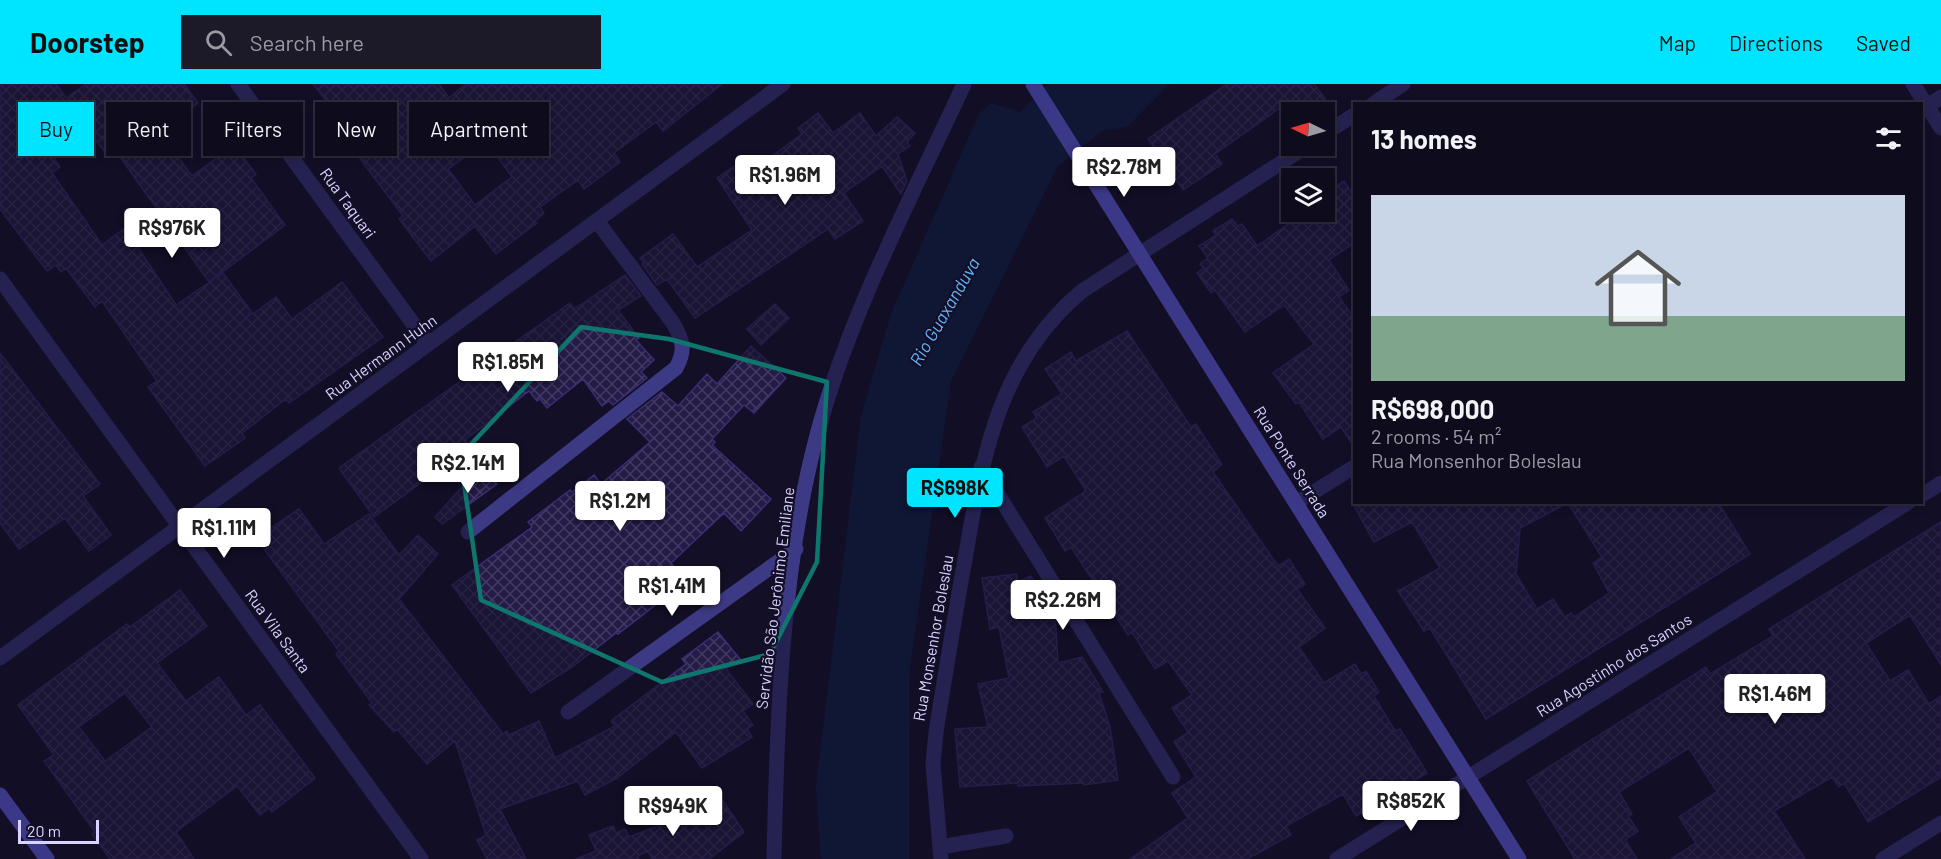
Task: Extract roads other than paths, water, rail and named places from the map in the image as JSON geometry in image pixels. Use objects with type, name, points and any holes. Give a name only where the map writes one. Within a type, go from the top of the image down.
[{"type":"street","name":"Rua Taquari","points":[[238,84],[428,344]]},
{"type":"street","name":"Rua Hermann Huhn","points":[[0,658],[783,84]]},
{"type":"street","name":"Servidão São Jerônimo Emiliane","points":[[774,859],[781,669],[796,549],[817,436],[835,375],[862,303],[964,84]]},
{"type":"street","name":"Rua Ponte Serrada","points":[[1033,84],[1520,859]]},
{"type":"street","points":[[1376,102],[1403,84]]},
{"type":"street","points":[[1913,84],[1921,102]]},
{"type":"street","points":[[1941,97],[1924,108],[1941,128]]},
{"type":"street","points":[[1335,127],[1353,116]]},
{"type":"street","name":"Rua Monsenhor Boleslau","points":[[940,853],[933,750],[981,467],[1004,395],[1020,364],[1058,310],[1139,252],[1291,156]]},
{"type":"street","points":[[468,532],[676,368],[682,356],[683,340],[673,323],[597,221]]},
{"type":"street","name":"Rua Vila Santa","points":[[0,279],[421,859]]},
{"type":"street","points":[[981,467],[1173,777]]},
{"type":"street","points":[[1296,503],[1353,468]]},
{"type":"street","points":[[1923,494],[1941,483]]},
{"type":"street","name":"Rua Agostinho dos Santos","points":[[1337,859],[1906,504]]},
{"type":"street","points":[[568,712],[796,549]]},
{"type":"street","points":[[0,795],[46,859]]},
{"type":"street","points":[[1883,859],[1941,823]]},
{"type":"street","points":[[940,853],[1006,836]]},
{"type":"water","name":"Rio Guaxanduva","points":[[1048,84],[1169,84],[1127,127],[1102,131],[1057,167],[951,381],[909,675],[909,859],[821,859],[816,787],[861,416],[891,314],[979,114],[991,103],[1020,112]]}]
